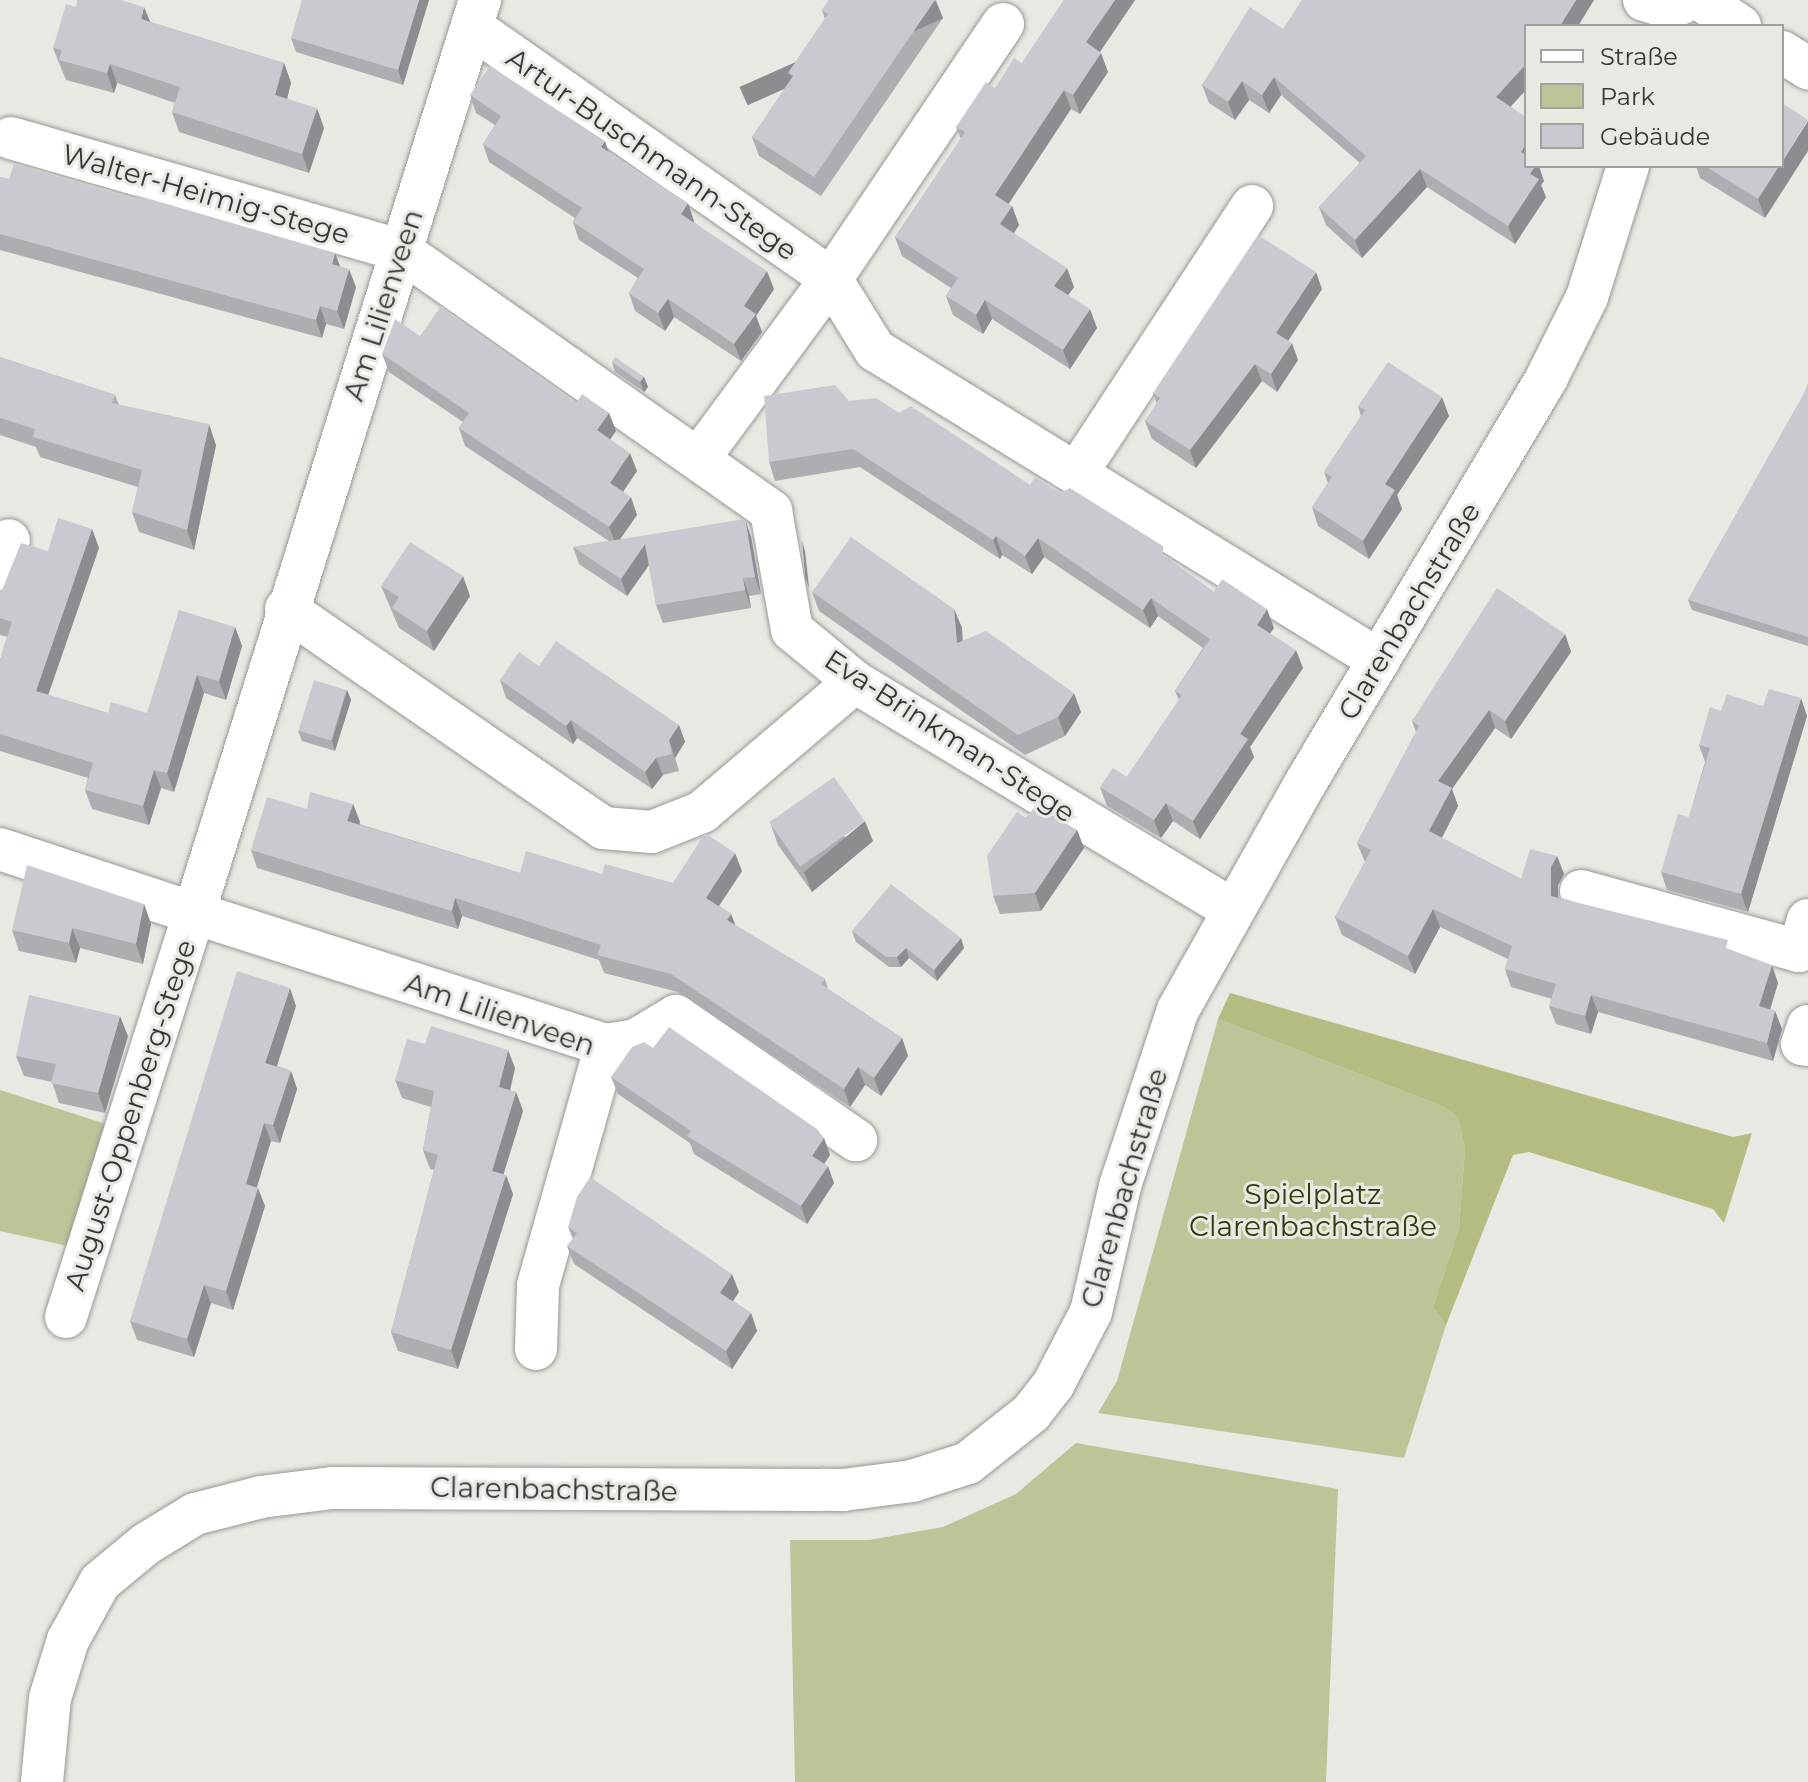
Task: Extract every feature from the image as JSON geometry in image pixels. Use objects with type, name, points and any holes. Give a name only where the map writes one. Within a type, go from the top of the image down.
[{"type":"street","points":[[1671,7],[1733,24]]},
{"type":"street","name":"Am Lilienveen","points":[[194,913],[286,609],[477,14]]},
{"type":"street","name":"Artur-Buschmann-Stege","points":[[477,14],[831,279],[875,350],[1078,471],[1379,660]]},
{"type":"street","points":[[700,457],[831,279],[1003,24]]},
{"type":"street","points":[[1784,53],[1808,68]]},
{"type":"street","name":"Walter-Heimig-Stege","points":[[11,138],[400,250]]},
{"type":"street","name":"Clarenbachstraße","points":[[42,1782],[50,1698],[68,1640],[100,1582],[195,1514],[261,1497],[332,1488],[843,1490],[912,1481],[968,1463],[1031,1413],[1053,1385],[1091,1312],[1147,1095],[1178,1010],[1233,910],[1567,337],[1587,297],[1627,168]]},
{"type":"street","points":[[1078,471],[1252,206]]},
{"type":"street","name":"Eva-Brinkman-Stege","points":[[400,250],[700,457],[771,511],[792,630],[855,682],[1233,910]]},
{"type":"street","points":[[286,609],[603,828],[652,832],[702,812],[855,682]]},
{"type":"street","name":"Am Lilienveen","points":[[0,849],[606,1045],[538,1286],[536,1349]]},
{"type":"street","points":[[1581,891],[1799,951],[1808,920]]},
{"type":"street","name":"August-Oppenberg-Stege","points":[[66,1317],[194,913]]},
{"type":"street","points":[[606,1045],[636,1040],[676,1016],[856,1140]]},
{"type":"green space","points":[[1230,993],[1733,1137],[1752,1133],[1724,1223],[1713,1209],[1529,1152],[1513,1155],[1446,1325],[1433,1307],[1459,1229],[1465,1149],[1458,1117],[1442,1106],[1218,1019]]},
{"type":"green space","name":"Spielplatz Clarenbachstraße","points":[[1218,1019],[1442,1106],[1458,1117],[1465,1149],[1459,1229],[1433,1307],[1446,1325],[1404,1458],[1098,1413],[1117,1381]]},
{"type":"green space","points":[[0,1090],[112,1126],[77,1248],[0,1231]]},
{"type":"green space","points":[[1076,1443],[1338,1489],[1326,1782],[795,1782],[790,1540],[869,1540],[943,1527],[1016,1494]]},
{"type":"building","points":[[77,0],[121,0],[144,7],[141,19],[284,63],[275,95],[317,108],[302,154],[172,112],[180,87],[110,64],[107,73],[59,60],[62,50],[53,48],[66,4],[76,7]]},
{"type":"building","points":[[302,0],[419,0],[398,70],[291,38]]},
{"type":"building","points":[[829,0],[935,0],[814,177],[752,137],[793,76],[788,73],[828,14],[822,10]]},
{"type":"building","points":[[1064,0],[1115,0],[1086,42],[1101,53],[1073,95],[1064,90],[995,195],[1012,206],[1000,224],[1067,268],[1054,286],[1090,309],[1063,350],[985,300],[976,315],[946,296],[958,278],[895,237],[965,132],[956,127],[986,82],[995,88],[1014,58],[1022,63]]},
{"type":"building","points":[[1302,0],[1576,0],[1561,24],[1524,24],[1524,66],[1496,97],[1524,116],[1524,147],[1521,152],[1524,154],[1524,168],[1534,168],[1530,174],[1539,179],[1508,226],[1420,169],[1355,240],[1319,207],[1366,156],[1274,77],[1262,95],[1242,81],[1228,102],[1202,85],[1250,7],[1283,29]]},
{"type":"building","points":[[490,66],[605,141],[601,147],[688,203],[681,214],[767,271],[744,306],[756,314],[734,344],[668,299],[658,313],[629,293],[644,269],[573,222],[582,208],[483,144],[501,116],[470,95]]},
{"type":"building","points":[[1784,104],[1808,120],[1784,159]]},
{"type":"building","points":[[14,164],[135,199],[136,195],[335,253],[332,264],[349,269],[337,311],[320,306],[316,320],[0,234],[0,177],[9,179]]},
{"type":"building","points":[[1708,168],[1778,168],[1758,199]]},
{"type":"building","points":[[1258,235],[1316,272],[1276,333],[1292,343],[1271,374],[1255,364],[1190,450],[1145,421],[1160,398],[1153,393]]},
{"type":"building","points":[[441,306],[576,403],[582,394],[609,413],[597,430],[630,453],[610,483],[631,497],[609,527],[459,428],[469,413],[382,354],[395,319],[420,336]]},
{"type":"building","points":[[0,357],[115,395],[112,403],[209,424],[187,530],[132,512],[142,470],[33,437],[35,429],[0,418]]},
{"type":"building","points":[[615,357],[644,377],[640,382],[612,362]]},
{"type":"building","points":[[1388,362],[1442,397],[1385,484],[1395,490],[1363,541],[1312,507],[1332,477],[1324,472],[1365,410],[1358,406]]},
{"type":"building","points":[[1808,383],[1808,637],[1688,600]]},
{"type":"building","points":[[835,385],[849,401],[876,398],[899,413],[911,406],[1030,485],[1035,477],[1060,493],[1070,488],[1163,546],[1163,556],[1214,592],[1222,579],[1267,609],[1257,625],[1296,650],[1240,734],[1248,739],[1193,821],[1166,803],[1154,820],[1100,787],[1113,768],[1127,777],[1182,695],[1175,691],[1210,639],[1151,598],[1143,610],[1038,538],[1025,556],[996,536],[993,540],[853,449],[769,462],[764,396]]},
{"type":"building","points":[[58,518],[92,529],[36,691],[108,713],[111,702],[147,713],[179,610],[235,627],[219,681],[197,675],[167,773],[154,770],[143,806],[85,790],[93,763],[0,734],[0,660],[12,622],[0,618],[0,595],[21,543],[48,551]]},
{"type":"building","points":[[745,519],[755,577],[743,578],[745,590],[656,605],[645,544],[621,579],[573,547]]},
{"type":"building","points":[[851,537],[954,609],[957,643],[986,631],[1074,693],[1058,717],[1018,735],[812,592]]},
{"type":"building","points":[[799,541],[802,541],[805,577]]},
{"type":"building","points":[[410,542],[463,576],[427,631],[392,608],[399,597],[381,586]]},
{"type":"building","points":[[1497,588],[1565,634],[1505,721],[1489,710],[1438,781],[1452,788],[1429,831],[1521,879],[1530,849],[1557,856],[1551,867],[1551,896],[1728,940],[1726,948],[1772,965],[1759,1006],[1775,1011],[1767,1043],[1591,995],[1585,1016],[1549,1006],[1556,984],[1505,969],[1512,946],[1433,909],[1408,956],[1335,917],[1371,850],[1357,843],[1419,726],[1412,721]]},
{"type":"building","points":[[556,641],[679,725],[669,740],[672,754],[656,758],[645,772],[571,720],[566,726],[500,680],[519,652],[539,666]]},
{"type":"building","points":[[314,680],[347,690],[331,741],[299,731]]},
{"type":"building","points":[[1769,689],[1801,698],[1741,894],[1661,872],[1678,814],[1689,817],[1710,748],[1699,745],[1710,707],[1721,711],[1727,694],[1763,706]]},
{"type":"building","points":[[834,777],[865,821],[800,867],[769,822]]},
{"type":"building","points":[[310,792],[353,804],[347,821],[520,873],[526,851],[602,874],[605,864],[673,883],[705,833],[735,853],[706,898],[731,914],[727,920],[825,979],[821,984],[902,1038],[874,1078],[858,1067],[844,1089],[671,974],[597,955],[601,945],[455,898],[452,911],[251,850],[267,797],[307,809]]},
{"type":"building","points":[[1036,805],[1077,830],[1035,893],[993,896],[987,856],[1017,812],[1026,818]]},
{"type":"building","points":[[27,865],[144,904],[136,944],[72,928],[69,943],[12,930]]},
{"type":"building","points":[[891,884],[961,938],[934,970],[906,948],[897,957],[886,957],[852,931]]},
{"type":"building","points":[[237,971],[290,988],[265,1063],[291,1071],[273,1125],[264,1123],[246,1184],[258,1188],[226,1291],[204,1285],[187,1339],[130,1321]]},
{"type":"building","points":[[29,995],[120,1016],[98,1093],[51,1083],[56,1064],[16,1056]]},
{"type":"building","points":[[431,1026],[508,1050],[499,1087],[516,1092],[492,1171],[506,1175],[451,1350],[391,1332],[438,1155],[423,1150],[434,1091],[395,1080],[407,1039],[425,1044]]},
{"type":"building","points":[[669,1027],[817,1129],[824,1138],[812,1156],[828,1166],[801,1206],[687,1136],[691,1131],[611,1077],[632,1047],[644,1042],[653,1048]]},
{"type":"building","points":[[590,1177],[732,1274],[720,1293],[751,1313],[726,1351],[567,1246],[577,1233],[568,1227],[577,1197]]}]
